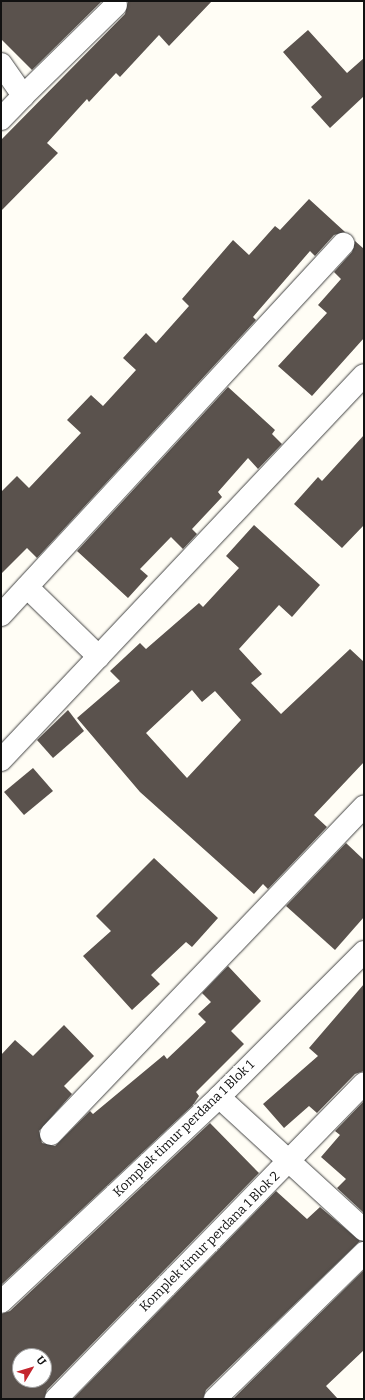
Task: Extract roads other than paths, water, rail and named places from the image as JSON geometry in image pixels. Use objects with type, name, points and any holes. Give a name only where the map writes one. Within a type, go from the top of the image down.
[{"type":"street","points":[[1,119],[116,5]]},
{"type":"street","points":[[1,64],[23,96]]},
{"type":"street","points":[[1,615],[344,244]]},
{"type":"street","points":[[1,760],[364,375]]},
{"type":"street","points":[[27,587],[99,657]]},
{"type":"street","points":[[51,1134],[364,806]]},
{"type":"street","name":"Komplek timur perdana 1 Blok 1","points":[[1,1302],[219,1097],[364,952]]},
{"type":"street","name":"Komplek timur perdana 1 Blok 2","points":[[56,1399],[290,1161],[364,1083]]},
{"type":"street","points":[[219,1097],[364,1230]]},
{"type":"street","points":[[215,1399],[364,1253]]}]
